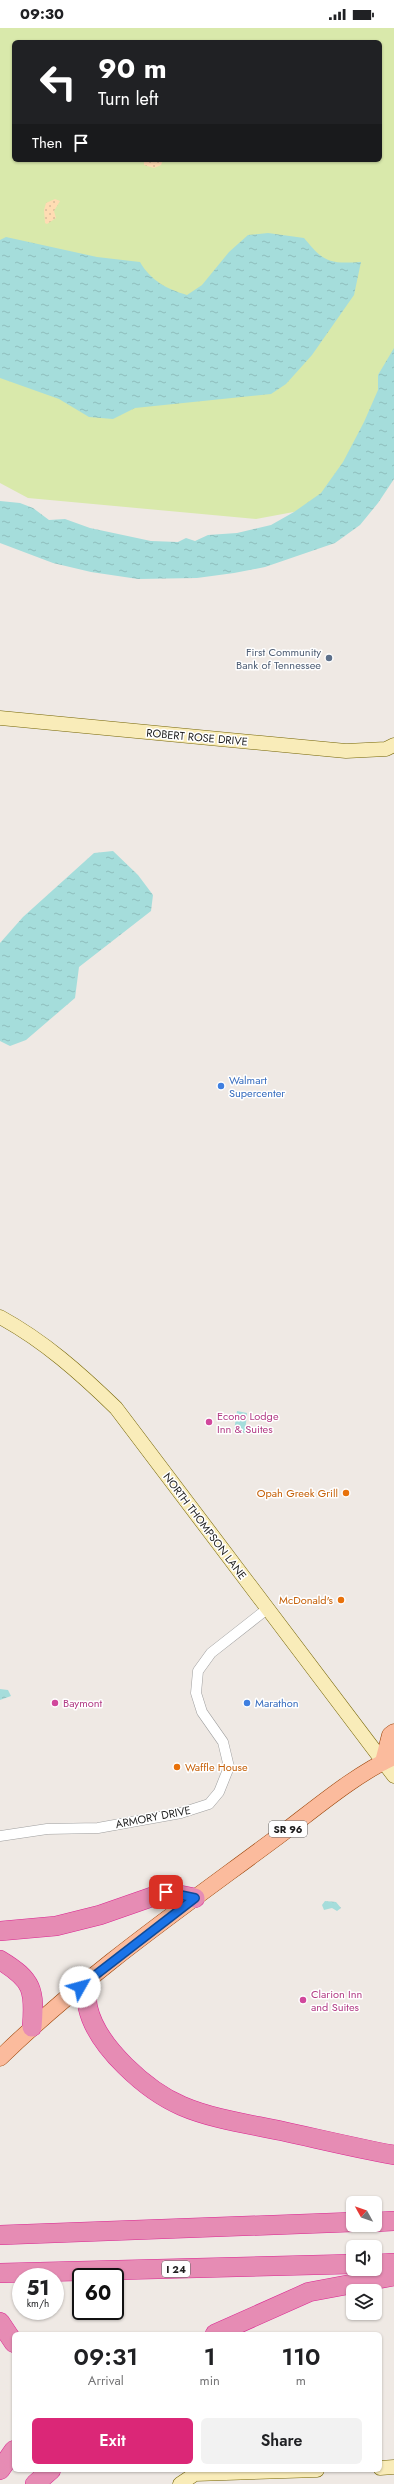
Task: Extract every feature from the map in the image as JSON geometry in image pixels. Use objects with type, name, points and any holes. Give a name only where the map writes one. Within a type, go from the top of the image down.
[{"type":"highway","points":[[0,1931],[56,1926],[100,1915],[166,1892],[195,1898]]},
{"type":"highway","points":[[0,1960],[25,1978],[32,1988],[34,2001],[32,2027]]},
{"type":"highway","points":[[87,1981],[88,2008],[103,2038],[128,2069],[165,2097],[183,2106],[232,2120],[394,2155]]},
{"type":"highway","points":[[382,2222],[394,2221]]},
{"type":"highway","points":[[0,2235],[346,2222]]},
{"type":"highway","points":[[382,2264],[394,2263]]},
{"type":"highway","name":"I 24","points":[[0,2273],[346,2264]]},
{"type":"highway","points":[[220,2332],[310,2292],[394,2276]]},
{"type":"highway","points":[[0,2322],[12,2340]]},
{"type":"highway","points":[[0,2470],[12,2453]]},
{"type":"highway","points":[[35,2484],[49,2472]]},
{"type":"main road","name":"ROBERT ROSE DRIVE","points":[[0,718],[346,751],[386,749],[394,745]]},
{"type":"main road","name":"NORTH THOMPSON LANE","points":[[0,1317],[35,1337],[81,1374],[116,1408],[267,1609],[388,1759],[394,1776]]},
{"type":"main road","points":[[388,1759],[390,1735],[394,1732]]},
{"type":"main road","name":"SR 96","points":[[0,2058],[32,2027],[87,1981],[195,1898],[388,1759]]},
{"type":"main road","points":[[382,2468],[394,2467]]},
{"type":"main road","points":[[180,2484],[195,2474],[256,2472]]},
{"type":"street","name":"ARMORY DRIVE","points":[[0,1836],[47,1829],[98,1828],[181,1813],[208,1804],[219,1792],[229,1767],[223,1742],[202,1712],[196,1694],[198,1671],[211,1653],[267,1609]]},
{"type":"green space","points":[[0,28],[394,28],[394,469],[342,503],[256,519],[28,498],[0,483]]},
{"type":"sand","points":[[144,162],[162,162],[161,165],[154,168],[144,165]]},
{"type":"sand","points":[[55,199],[60,201],[54,211],[56,218],[47,224],[45,223],[44,210],[46,203]]},
{"type":"water","points":[[268,233],[304,238],[322,257],[334,262],[361,262],[354,295],[312,355],[286,384],[271,394],[135,408],[113,419],[89,417],[59,399],[0,378],[0,240],[6,237],[97,257],[140,262],[144,269],[154,279],[166,287],[187,295],[202,285],[229,252],[248,235]]},
{"type":"water","points":[[394,348],[394,479],[378,503],[360,525],[335,543],[265,567],[234,573],[197,578],[138,579],[91,572],[53,563],[0,543],[0,501],[20,503],[33,508],[49,520],[65,519],[90,528],[151,541],[178,542],[186,538],[195,541],[208,535],[237,533],[271,525],[294,512],[321,493],[343,462],[364,422],[378,390],[378,375]]},
{"type":"water","points":[[113,851],[138,875],[153,895],[151,911],[79,967],[75,998],[26,1040],[10,1046],[0,1041],[0,943],[23,917],[94,853]]},
{"type":"water","points":[[237,1411],[247,1413],[245,1433],[234,1431]]},
{"type":"water","points":[[0,1689],[8,1690],[11,1696],[0,1700]]},
{"type":"water","points":[[325,1901],[336,1902],[341,1908],[337,1911],[332,1908],[324,1910],[322,1905]]},
{"type":"place","name":"First Community Bank of Tennessee","points":[[329,658]]},
{"type":"place","name":"Walmart Supercenter","points":[[221,1086]]},
{"type":"place","name":"Econo Lodge Inn & Suites","points":[[209,1422]]},
{"type":"place","name":"Opah Greek Grill","points":[[346,1493]]},
{"type":"place","name":"McDonald's","points":[[341,1600]]},
{"type":"place","name":"Baymont","points":[[55,1703]]},
{"type":"place","name":"Marathon","points":[[247,1703]]},
{"type":"place","name":"Waffle House","points":[[177,1767]]},
{"type":"place","name":"Clarion Inn and Suites","points":[[303,2000]]},
{"type":"route","points":[[80,1987],[195,1898],[166,1892]]}]
